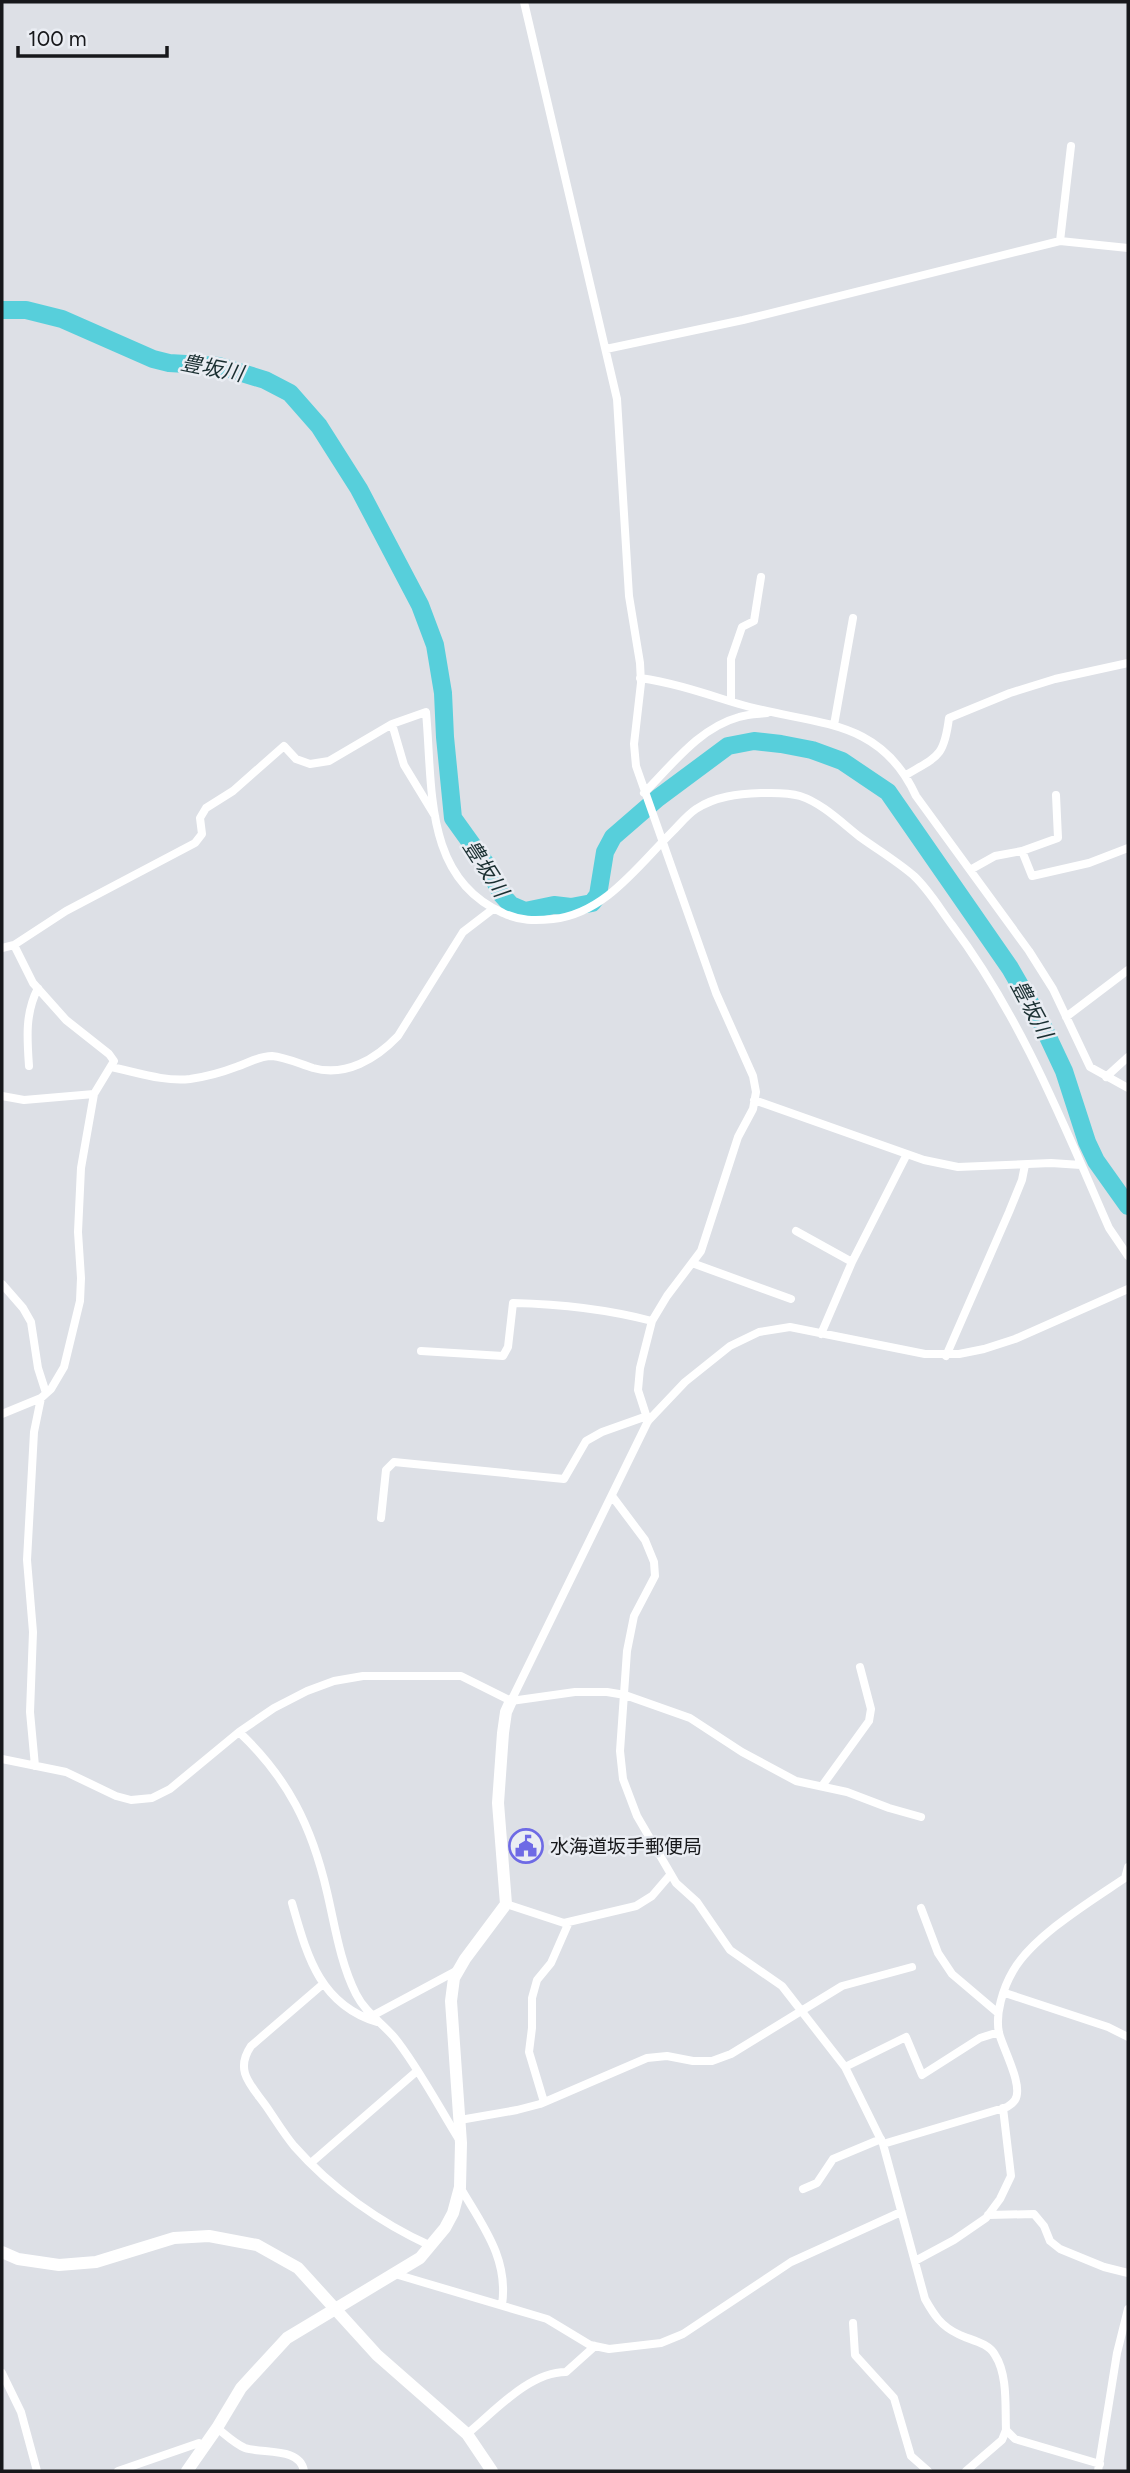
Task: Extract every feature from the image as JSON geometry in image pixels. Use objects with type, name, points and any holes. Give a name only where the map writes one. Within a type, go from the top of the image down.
[{"type":"street","points":[[524,2],[617,399],[629,596],[640,678],[634,744],[636,766],[716,993],[753,1076],[753,1109],[738,1137],[702,1251],[667,1296],[652,1321],[640,1368],[638,1390],[648,1419]]},
{"type":"street","points":[[1060,241],[1071,146]]},
{"type":"street","points":[[606,349],[743,320],[1060,241],[1128,248]]},
{"type":"street","points":[[731,701],[731,659],[742,627],[754,621],[761,577]]},
{"type":"street","points":[[834,725],[853,618]]},
{"type":"street","points":[[906,775],[933,759],[942,750],[949,718],[1010,692],[1128,663]]},
{"type":"street","points":[[640,678],[676,683],[731,701],[834,725],[858,734],[883,749],[906,775],[916,796],[1029,951],[1053,989],[1090,1067],[1128,1088]]},
{"type":"street","points":[[2,948],[14,945],[66,911],[195,843],[202,834],[200,818],[206,808],[233,792],[284,746],[296,759],[310,764],[329,761],[392,724],[426,712],[436,817],[445,856],[451,869],[466,887],[493,909],[511,917],[534,921],[580,913],[615,890],[661,840],[695,809],[718,798],[778,793],[800,796],[820,807],[915,877],[972,952],[1001,996],[1024,1039],[1109,1228],[1128,1256]]},
{"type":"street","points":[[645,795],[700,737],[717,726],[740,717],[774,712]]},
{"type":"street","points":[[392,724],[404,765],[436,817]]},
{"type":"street","points":[[970,870],[995,856],[1022,851],[1058,838],[1056,795]]},
{"type":"street","points":[[1022,851],[1032,876],[1088,863],[1128,848]]},
{"type":"street","points":[[111,1066],[155,1077],[189,1079],[236,1067],[257,1058],[273,1056],[317,1069],[334,1070],[365,1063],[398,1036],[463,932],[493,909]]},
{"type":"street","points":[[14,945],[38,988],[66,1020],[114,1061],[94,1094],[80,1168],[80,1301],[64,1367],[44,1396],[34,1432],[27,1560],[33,1632],[30,1712],[35,1766]]},
{"type":"street","points":[[1066,1017],[1128,970]]},
{"type":"street","points":[[29,1066],[29,1012],[38,988]]},
{"type":"street","points":[[1106,1077],[1128,1057]]},
{"type":"street","points":[[2,1096],[24,1100],[94,1094]]},
{"type":"street","points":[[754,1100],[923,1160],[958,1167],[1081,1165]]},
{"type":"street","points":[[821,1334],[852,1262],[907,1154]]},
{"type":"street","points":[[946,1356],[1014,1202],[1025,1165]]},
{"type":"street","points":[[796,1231],[852,1262]]},
{"type":"street","points":[[692,1263],[790,1299]]},
{"type":"street","points":[[2,1284],[23,1308],[31,1322],[44,1396]]},
{"type":"street","points":[[187,2471],[218,2428],[241,2388],[287,2338],[420,2258],[453,2213],[460,2187],[461,2143],[451,2001],[454,1978],[506,1904],[498,1803],[506,1712],[648,1419],[685,1382],[730,1346],[759,1332],[790,1327],[946,1356],[984,1349],[1015,1339],[1128,1289]]},
{"type":"street","points":[[421,1351],[503,1356],[508,1347],[513,1303],[612,1310],[652,1321]]},
{"type":"street","points":[[2,1414],[44,1396]]},
{"type":"street","points":[[381,1518],[386,1470],[394,1462],[564,1479],[586,1441],[602,1432],[648,1419]]},
{"type":"street","points":[[612,1496],[645,1540],[654,1562],[655,1576],[634,1616],[627,1650],[620,1751],[623,1779],[637,1816],[670,1875],[697,1902],[730,1950],[782,1986],[845,2067],[882,2141],[925,2299],[937,2320],[995,2354],[1003,2379],[1006,2430],[1002,2440],[966,2471]]},
{"type":"street","points":[[822,1786],[869,1721],[871,1709],[860,1667]]},
{"type":"street","points":[[2,1759],[66,1772],[116,1796],[131,1800],[152,1798],[170,1790],[239,1732],[274,1708],[307,1691],[334,1681],[363,1675],[461,1676],[511,1701],[575,1692],[625,1695],[690,1718],[796,1781],[847,1792],[921,1817]]},
{"type":"street","points":[[239,1732],[264,1755],[299,1809],[314,1843],[341,1956],[356,1994],[372,2016],[394,2037],[461,2143]]},
{"type":"street","points":[[803,2189],[817,2183],[833,2159],[882,2141],[1003,2108],[1016,2099],[1018,2088],[999,2032],[998,2013],[1013,1972],[1023,1957],[1053,1930],[1125,1878],[1128,1867]]},
{"type":"street","points":[[506,1904],[551,1920],[569,1922],[636,1906],[652,1896],[670,1875]]},
{"type":"street","points":[[292,1903],[307,1956],[323,1984],[345,2006],[361,2017],[380,2024]]},
{"type":"street","points":[[920,1908],[938,1953],[952,1974],[998,2013]]},
{"type":"street","points":[[544,2102],[529,2052],[532,1998],[537,1980],[551,1963],[569,1922]]},
{"type":"street","points":[[460,2120],[517,2110],[544,2102],[647,2058],[667,2056],[712,2061],[731,2054],[842,1986],[912,1967]]},
{"type":"street","points":[[372,2016],[459,1970]]},
{"type":"street","points":[[323,1984],[251,2046],[243,2058],[250,2084],[294,2145],[312,2162],[361,2205],[396,2230],[431,2246]]},
{"type":"street","points":[[1005,1993],[1108,2027],[1128,2037]]},
{"type":"street","points":[[845,2067],[906,2037],[922,2075],[980,2038],[999,2032]]},
{"type":"street","points":[[312,2162],[416,2071]]},
{"type":"street","points":[[915,2261],[954,2240],[988,2215],[1000,2199],[1011,2175],[1003,2108]]},
{"type":"street","points":[[460,2187],[500,2259],[505,2286],[502,2305]]},
{"type":"street","points":[[395,2274],[547,2319],[595,2346],[609,2349],[661,2343],[683,2334],[791,2262],[901,2212]]},
{"type":"street","points":[[988,2215],[1034,2214],[1050,2241],[1060,2249],[1104,2267],[1128,2273]]},
{"type":"street","points":[[2,2252],[18,2259],[59,2266],[96,2262],[174,2238],[209,2236],[257,2245],[298,2267],[377,2355],[467,2434],[492,2471]]},
{"type":"street","points":[[1006,2430],[1016,2439],[1099,2467],[1117,2353],[1128,2309]]},
{"type":"street","points":[[853,2323],[855,2355],[894,2398],[911,2456],[928,2471]]},
{"type":"street","points":[[467,2434],[535,2378],[552,2372],[566,2372],[595,2346]]},
{"type":"street","points":[[2,2373],[21,2412],[37,2471]]},
{"type":"street","points":[[218,2428],[245,2448],[297,2458],[304,2471]]},
{"type":"street","points":[[118,2471],[199,2443],[204,2446]]},
{"type":"waterway","name":"豊坂川","points":[[2,310],[26,310],[62,319],[153,359],[169,363],[219,366],[265,380],[290,393],[319,426],[359,489],[420,605],[435,645],[443,693],[453,818],[511,905],[525,911],[554,905],[571,907],[592,903],[598,895],[605,852],[613,837],[658,798],[728,746],[754,741],[812,750],[842,761],[888,792],[1010,968],[1040,1020],[1064,1071],[1087,1142],[1096,1161],[1128,1206]]},
{"type":"place","name":"水海道坂手郵便局","points":[[526,1846]]}]
